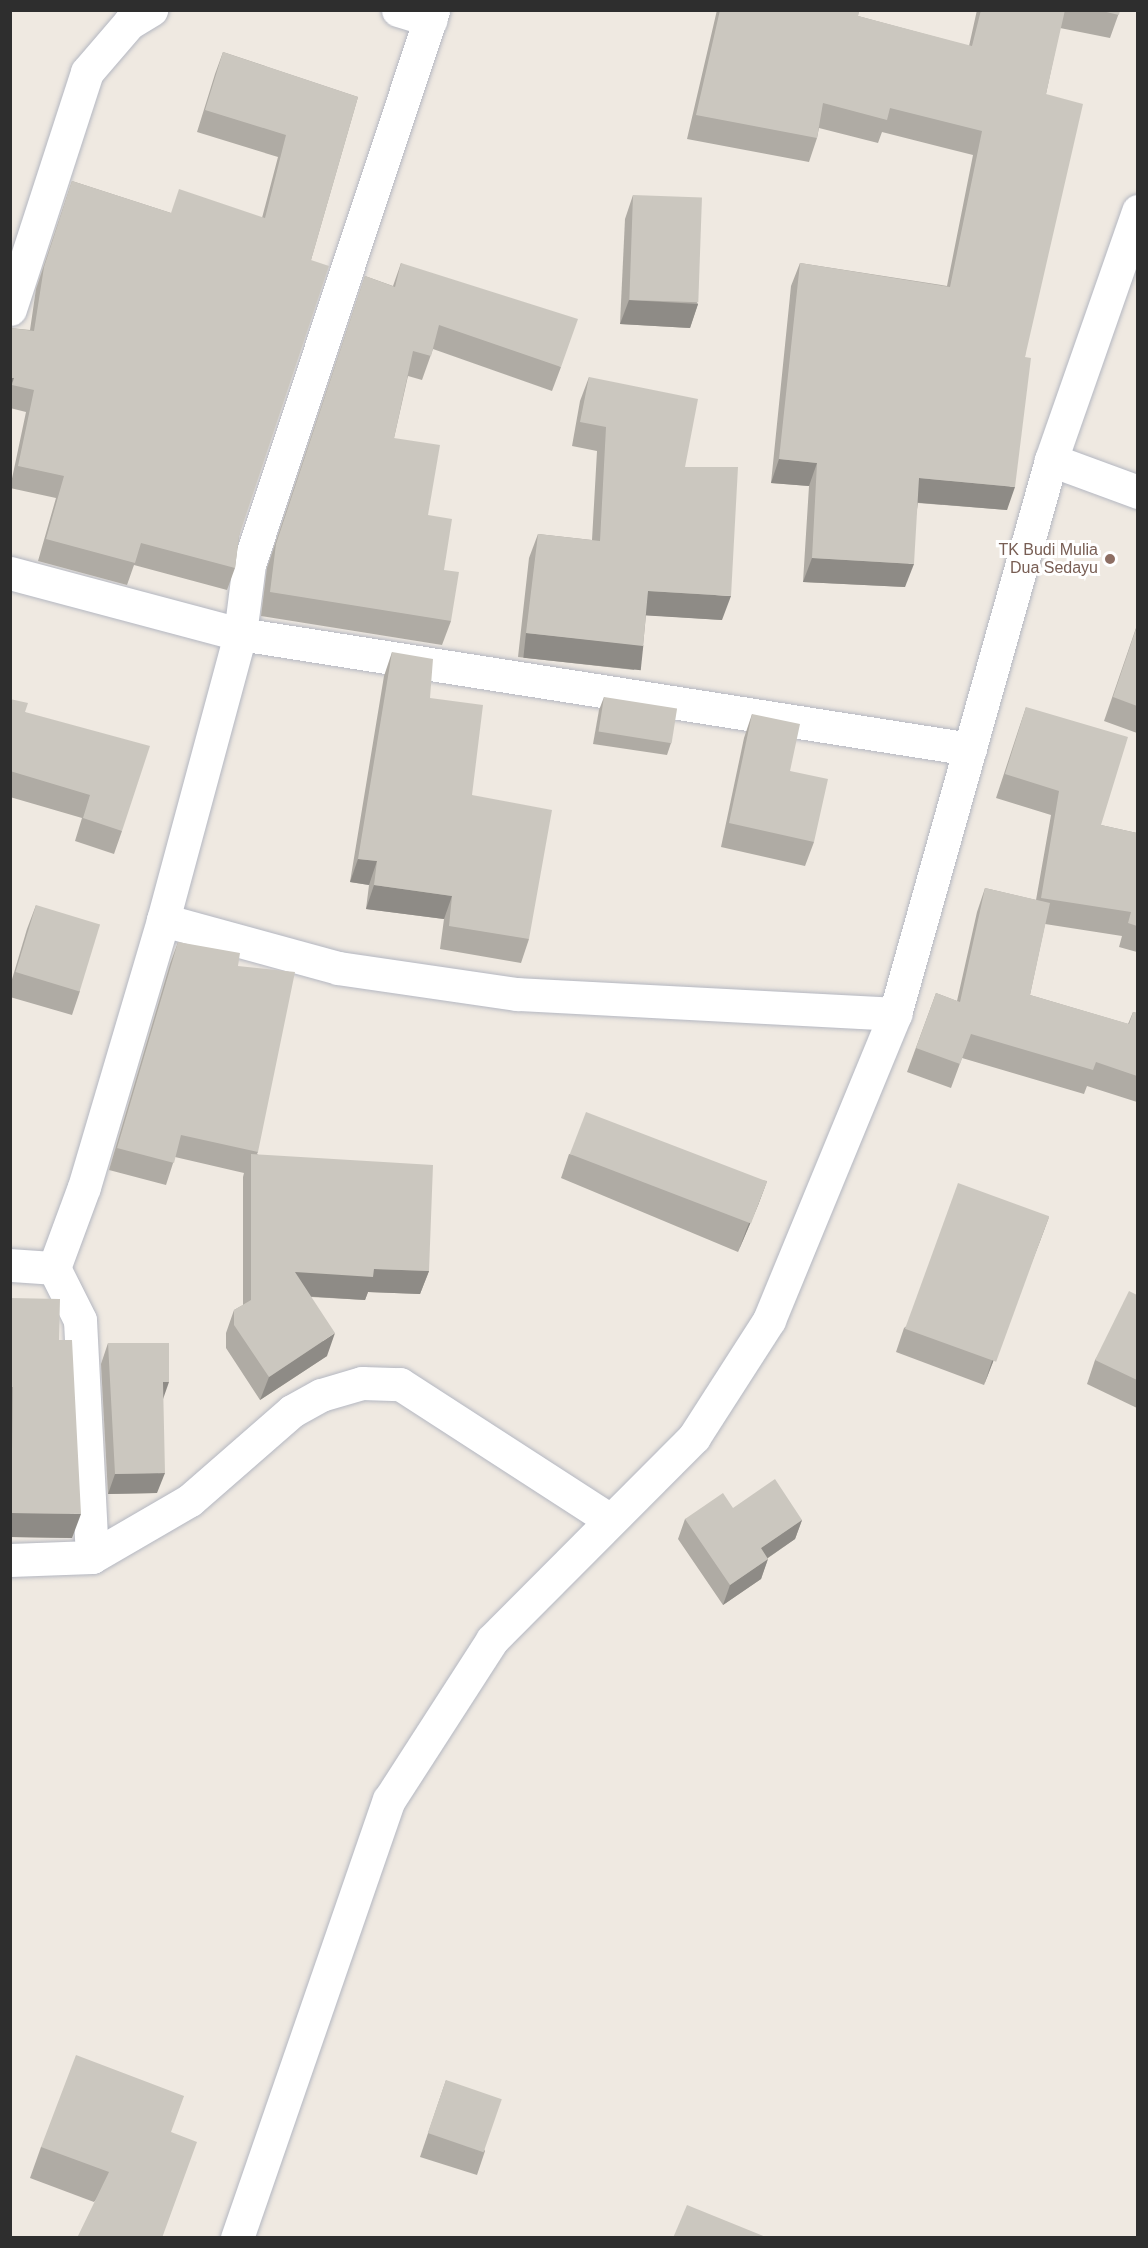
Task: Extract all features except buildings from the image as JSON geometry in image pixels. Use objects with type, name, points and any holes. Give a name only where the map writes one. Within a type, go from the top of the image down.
[{"type":"street","points":[[10,309],[87,72],[129,23],[151,10]]},
{"type":"street","points":[[92,1557],[80,1320],[54,1268],[84,1187],[163,920],[240,634],[249,564],[432,15],[398,10]]},
{"type":"street","points":[[237,2238],[389,1800],[492,1640],[609,1519],[694,1437],[769,1320],[895,1014],[1051,460],[1137,211]]},
{"type":"street","points":[[1051,460],[1137,492]]},
{"type":"street","points":[[10,573],[240,634],[970,749]]},
{"type":"street","points":[[163,920],[338,968],[517,994],[895,1014]]},
{"type":"street","points":[[10,1264],[54,1268]]},
{"type":"street","points":[[10,1560],[92,1557],[190,1500],[292,1412],[321,1395],[362,1383],[400,1384],[609,1519]]},
{"type":"place","name":"TK Budi Mulia Dua Sedayu","points":[[1110,559]]}]
